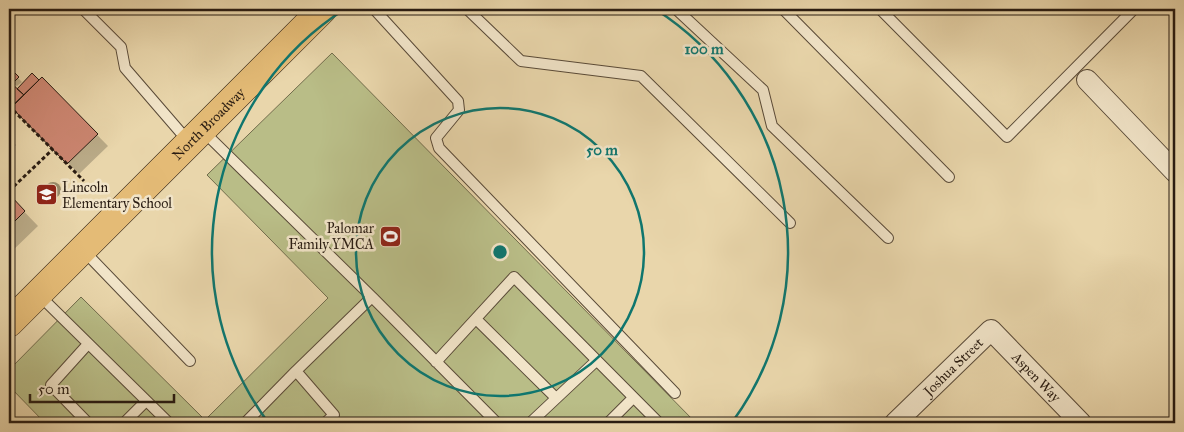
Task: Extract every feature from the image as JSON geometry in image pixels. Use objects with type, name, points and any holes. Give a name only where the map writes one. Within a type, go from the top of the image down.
[{"type":"main road","name":"North Broadway","points":[[9,323],[323,9]]},
{"type":"street","points":[[1087,80],[1172,162]]},
{"type":"street","name":"Joshua Street","points":[[895,423],[991,330]]},
{"type":"street","name":"Aspen Way","points":[[991,330],[1081,423]]},
{"type":"lane","points":[[84,9],[121,48],[125,68],[195,136],[372,296],[497,423]]},
{"type":"lane","points":[[374,9],[458,101],[458,110],[436,138],[439,148],[675,393]]},
{"type":"lane","points":[[467,9],[521,61],[641,76],[790,223]]},
{"type":"lane","points":[[654,9],[676,9],[763,90],[772,126],[888,238]]},
{"type":"lane","points":[[783,9],[949,177]]},
{"type":"lane","points":[[880,9],[1007,136],[1134,9]]},
{"type":"lane","points":[[82,249],[190,360]]},
{"type":"lane","points":[[436,362],[514,277],[659,423]]},
{"type":"lane","points":[[38,294],[169,423]]},
{"type":"lane","points":[[245,423],[372,296]]},
{"type":"lane","points":[[476,319],[556,398]]},
{"type":"lane","points":[[88,344],[50,385],[88,423]]},
{"type":"lane","points":[[530,423],[596,360]]},
{"type":"lane","points":[[296,371],[334,415],[326,423]]},
{"type":"lane","points":[[608,423],[633,398]]},
{"type":"lane","points":[[124,423],[146,401]]},
{"type":"path","points":[[9,106],[84,181]]},
{"type":"path","points":[[9,191],[53,149]]},
{"type":"green space","name":"Palomar Family YMCA","points":[[332,53],[696,423],[45,423],[9,386],[9,370],[81,297],[205,420],[328,298],[207,175]]},
{"type":"building","points":[[10,68],[19,77],[13,83],[9,79]]},
{"type":"building","points":[[32,73],[39,80],[24,95],[17,89]]},
{"type":"building","points":[[42,77],[98,134],[67,164],[11,107]]},
{"type":"building","points":[[9,81],[24,95],[14,105],[9,99]]},
{"type":"building","points":[[9,196],[25,211],[9,227]]},
{"type":"place","name":"Lincoln Elementary School","points":[[46,195]]},
{"type":"place","name":"Palomar Family YMCA","points":[[390,236]]}]
